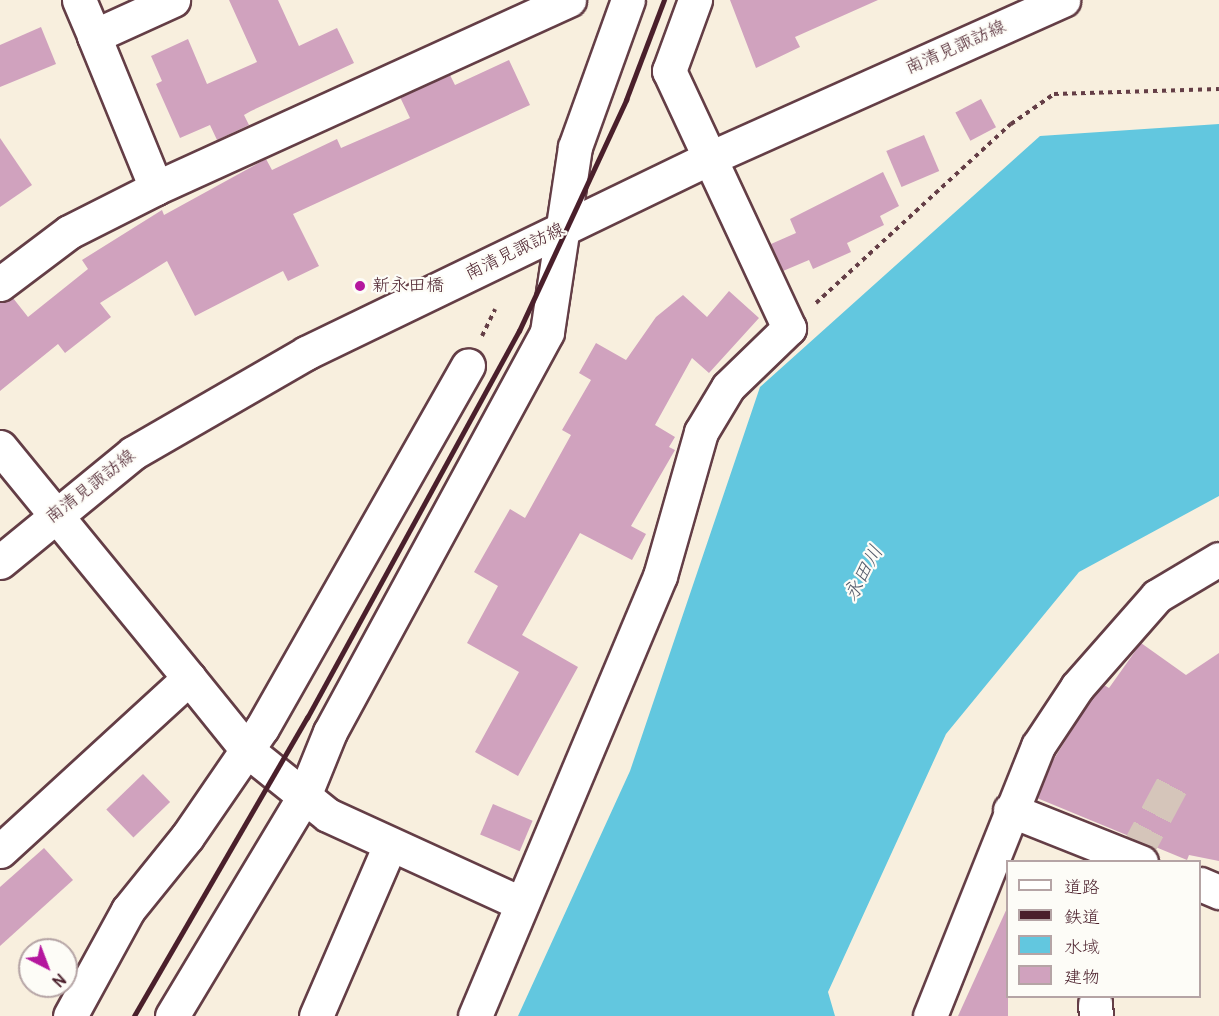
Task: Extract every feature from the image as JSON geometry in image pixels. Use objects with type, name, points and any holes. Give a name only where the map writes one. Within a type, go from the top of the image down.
[{"type":"street","points":[[79,0],[156,188]]},
{"type":"street","points":[[94,36],[173,0]]},
{"type":"street","points":[[0,284],[69,232],[156,188],[569,0]]},
{"type":"street","points":[[172,1016],[304,796],[330,732],[547,332],[560,230],[575,147],[628,0]]},
{"type":"street","points":[[474,1016],[660,576],[701,432],[729,387],[789,328],[669,71],[695,0]]},
{"type":"street","name":"南清見諏訪線","points":[[0,562],[55,514],[133,453],[217,402],[306,353],[710,158],[1063,0]]},
{"type":"street","points":[[70,1016],[128,910],[248,751],[468,365]]},
{"type":"street","points":[[0,447],[248,751],[328,815],[522,904]]},
{"type":"street","points":[[930,1016],[1004,840],[1010,810],[1038,746],[1116,640],[1156,596],[1219,559]]},
{"type":"street","points":[[0,851],[189,678]]},
{"type":"street","points":[[1010,810],[1138,860]]},
{"type":"street","points":[[316,1016],[390,845]]},
{"type":"street","points":[[1201,884],[1219,892]]},
{"type":"path","points":[[789,328],[1011,124],[1054,94],[1219,89]]},
{"type":"water","name":"永田川","points":[[1219,124],[1219,496],[1079,572],[946,734],[828,992],[835,1016],[518,1016],[630,771],[760,387],[1040,136]]},
{"type":"building","points":[[229,0],[278,0],[299,46],[337,28],[354,63],[251,111],[244,115],[249,125],[217,140],[210,125],[180,138],[156,84],[162,81],[151,56],[188,39],[207,84],[257,62]]},
{"type":"building","points":[[730,0],[878,0],[795,37],[800,47],[756,68]]},
{"type":"building","points":[[41,27],[56,64],[0,87],[0,45]]},
{"type":"building","points":[[509,60],[530,105],[293,214],[319,266],[288,281],[283,271],[195,316],[167,261],[100,303],[111,317],[65,353],[58,344],[0,391],[0,302],[13,298],[28,317],[88,269],[82,260],[162,210],[164,215],[266,159],[272,170],[337,139],[341,148],[410,118],[400,97],[450,75],[455,85]]},
{"type":"building","points":[[981,99],[996,127],[970,141],[955,113]]},
{"type":"building","points":[[924,135],[939,171],[901,187],[886,151]]},
{"type":"building","points":[[0,138],[32,185],[0,207]]},
{"type":"building","points":[[883,172],[899,206],[880,216],[884,225],[847,243],[851,252],[813,269],[809,260],[783,271],[771,244],[796,233],[790,219]]},
{"type":"building","points":[[729,291],[759,318],[709,373],[692,358],[655,425],[675,437],[669,447],[675,450],[631,526],[646,534],[632,560],[580,533],[522,635],[578,667],[518,776],[475,752],[519,672],[467,643],[498,586],[474,572],[510,509],[525,518],[571,435],[562,430],[591,380],[579,373],[596,343],[626,360],[656,317],[683,295],[707,317]]},
{"type":"building","points":[[1141,643],[1186,675],[1219,653],[1219,861],[1189,855],[1187,860],[1037,798],[1052,762],[1092,698],[1104,685],[1109,688]]},
{"type":"building","points":[[143,774],[170,802],[133,837],[106,809]]},
{"type":"building","points":[[493,804],[533,821],[520,851],[480,834]]},
{"type":"building","points":[[44,848],[73,880],[0,946],[0,887]]},
{"type":"building","points":[[1006,910],[1008,1016],[958,1016]]},
{"type":"tunnel","points":[[1133,858],[1177,776]]},
{"type":"railway","points":[[134,1016],[307,718],[519,331],[626,100],[664,0]]},
{"type":"place","name":"新永田橋","points":[[360,286]]}]
